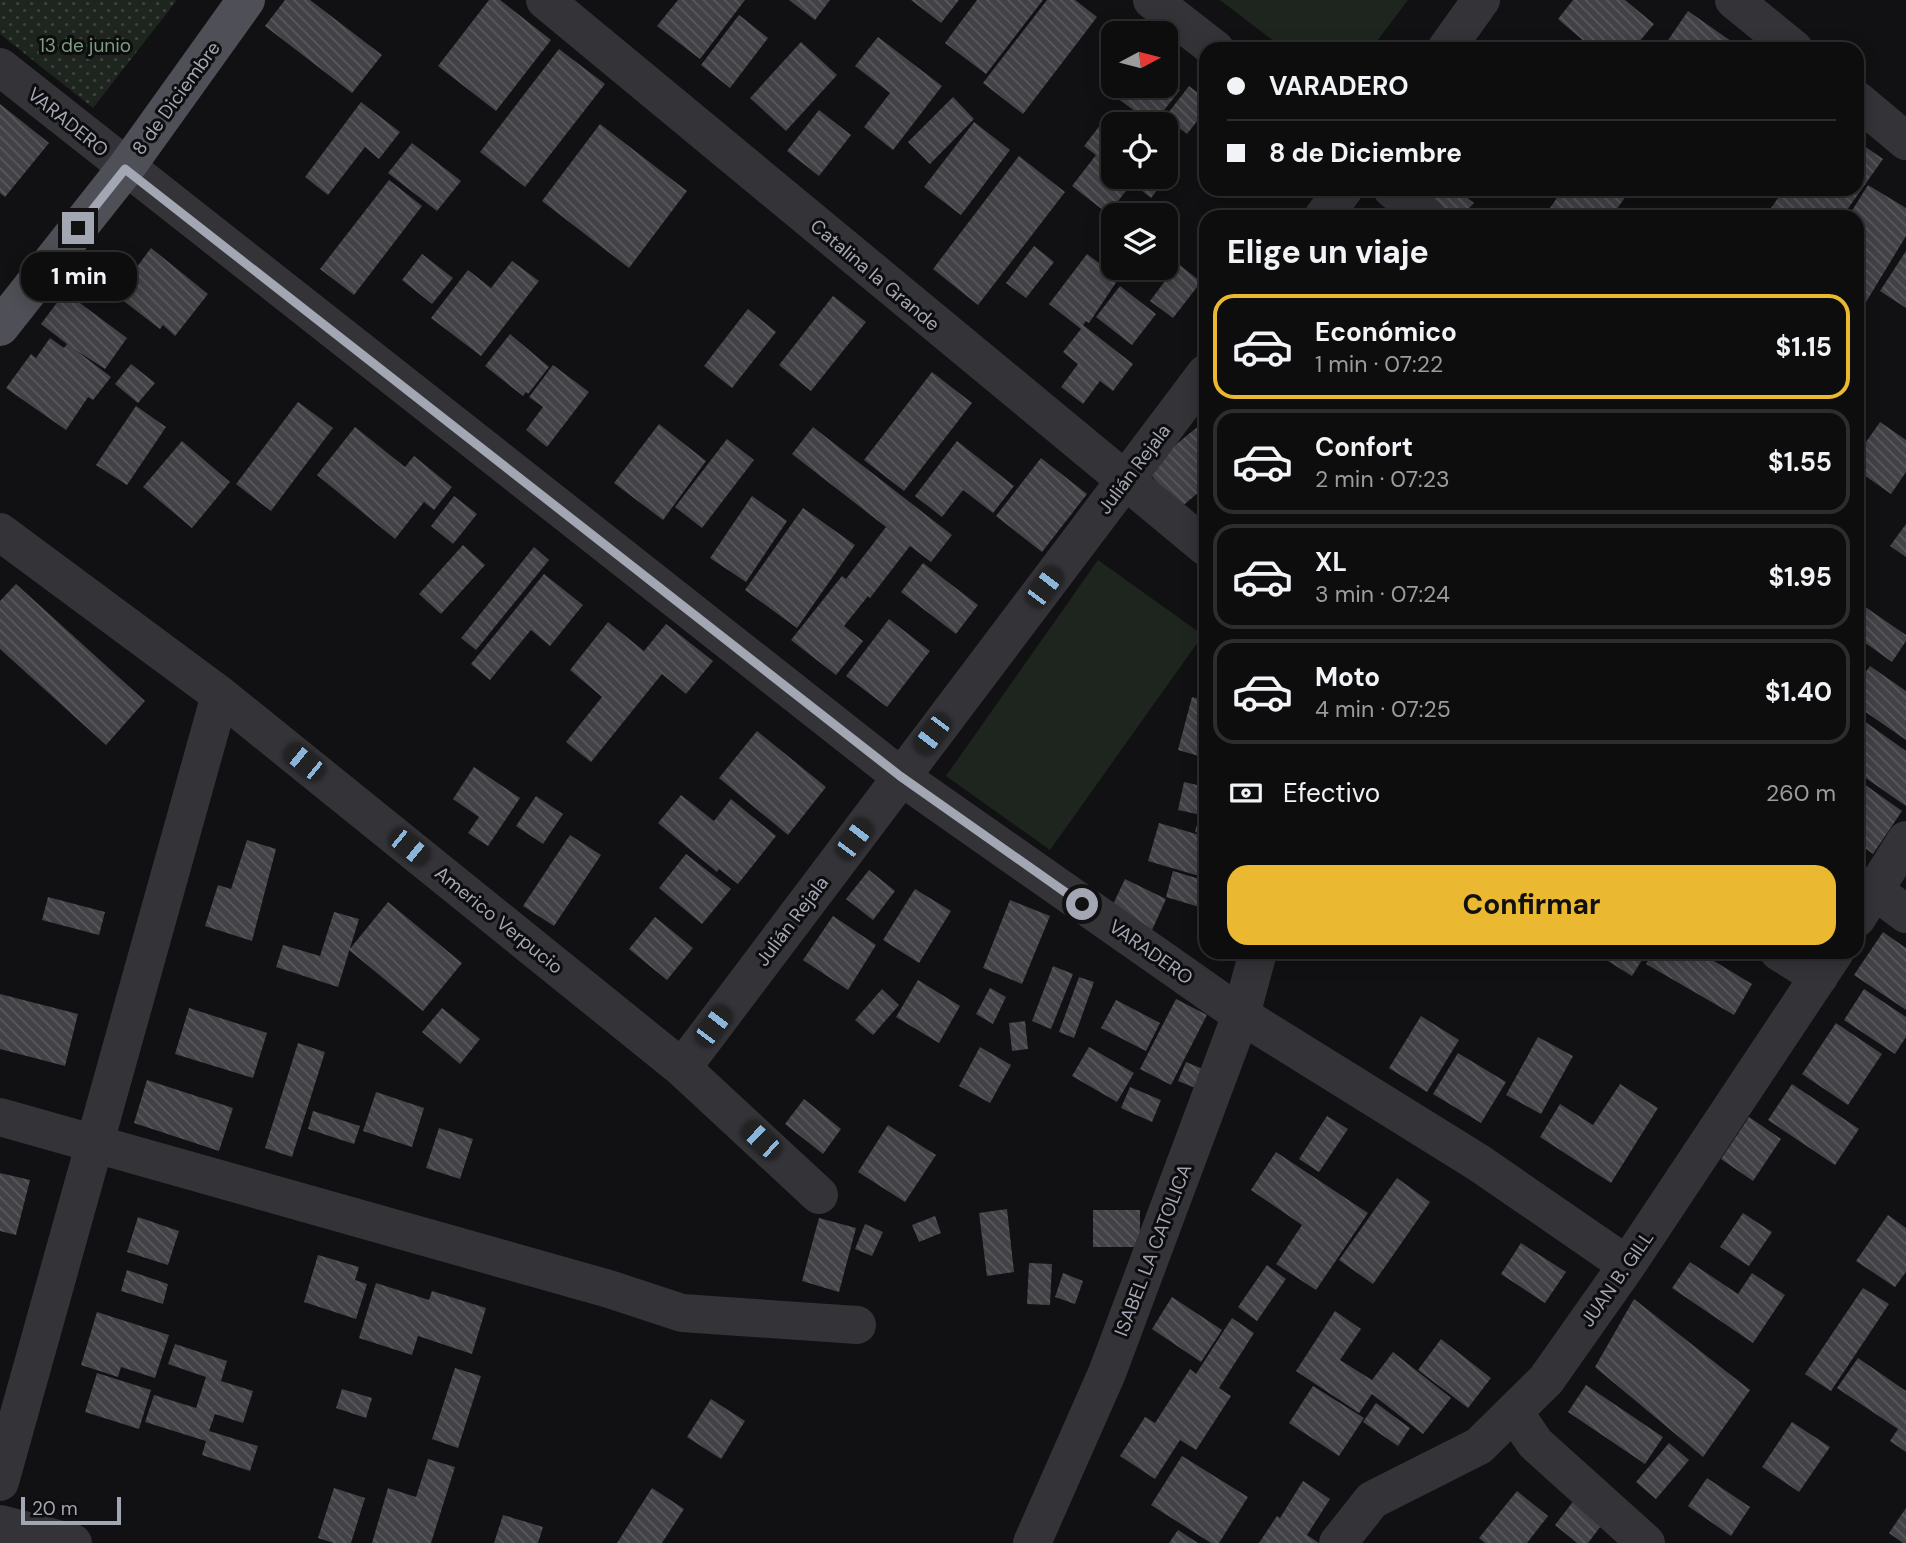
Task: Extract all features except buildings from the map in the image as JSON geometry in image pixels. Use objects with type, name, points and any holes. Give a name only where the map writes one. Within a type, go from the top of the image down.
[{"type":"main road","name":"8 de Diciembre","points":[[0,327],[125,169],[246,0]]},
{"type":"street","name":"Catalina la Grande","points":[[545,0],[1199,541]]},
{"type":"street","points":[[1152,0],[1206,42]]},
{"type":"street","points":[[1451,42],[1481,0]]},
{"type":"street","points":[[1734,0],[1785,42]]},
{"type":"street","name":"VARADERO","points":[[0,67],[125,169],[900,776],[1241,1015],[1479,1163],[1627,1265]]},
{"type":"street","points":[[1864,106],[1906,141]]},
{"type":"street","points":[[1401,196],[1418,210]]},
{"type":"street","name":"Julián Rejala","points":[[682,1068],[1199,382]]},
{"type":"street","name":"Americo Verpucio","points":[[0,531],[220,695],[682,1068],[819,1195]]},
{"type":"street","points":[[0,1482],[220,695]]},
{"type":"street","points":[[1906,840],[1865,904],[1906,914]]},
{"type":"street","name":"ISABEL LA CATOLICA","points":[[1032,1543],[1107,1373],[1241,1015],[1256,959]]},
{"type":"street","points":[[1807,959],[1827,964]]},
{"type":"street","name":"JUAN B. GILL","points":[[1338,1543],[1373,1500],[1479,1446],[1546,1380],[1627,1265],[1827,964]]},
{"type":"street","points":[[0,1117],[596,1285],[682,1313],[857,1325]]},
{"type":"street","points":[[1514,1412],[1535,1443],[1646,1543]]},
{"type":"street","points":[[0,1524],[73,1543]]},
{"type":"green space","name":"13 de junio","points":[[0,0],[177,0],[93,108],[0,34]]},
{"type":"green space","points":[[1220,0],[1408,0],[1376,42],[1275,42]]},
{"type":"green space","points":[[1098,560],[1199,632],[1199,641],[1050,850],[946,776]]},
{"type":"route","points":[[78,228],[125,169],[900,776],[1082,904]]}]
